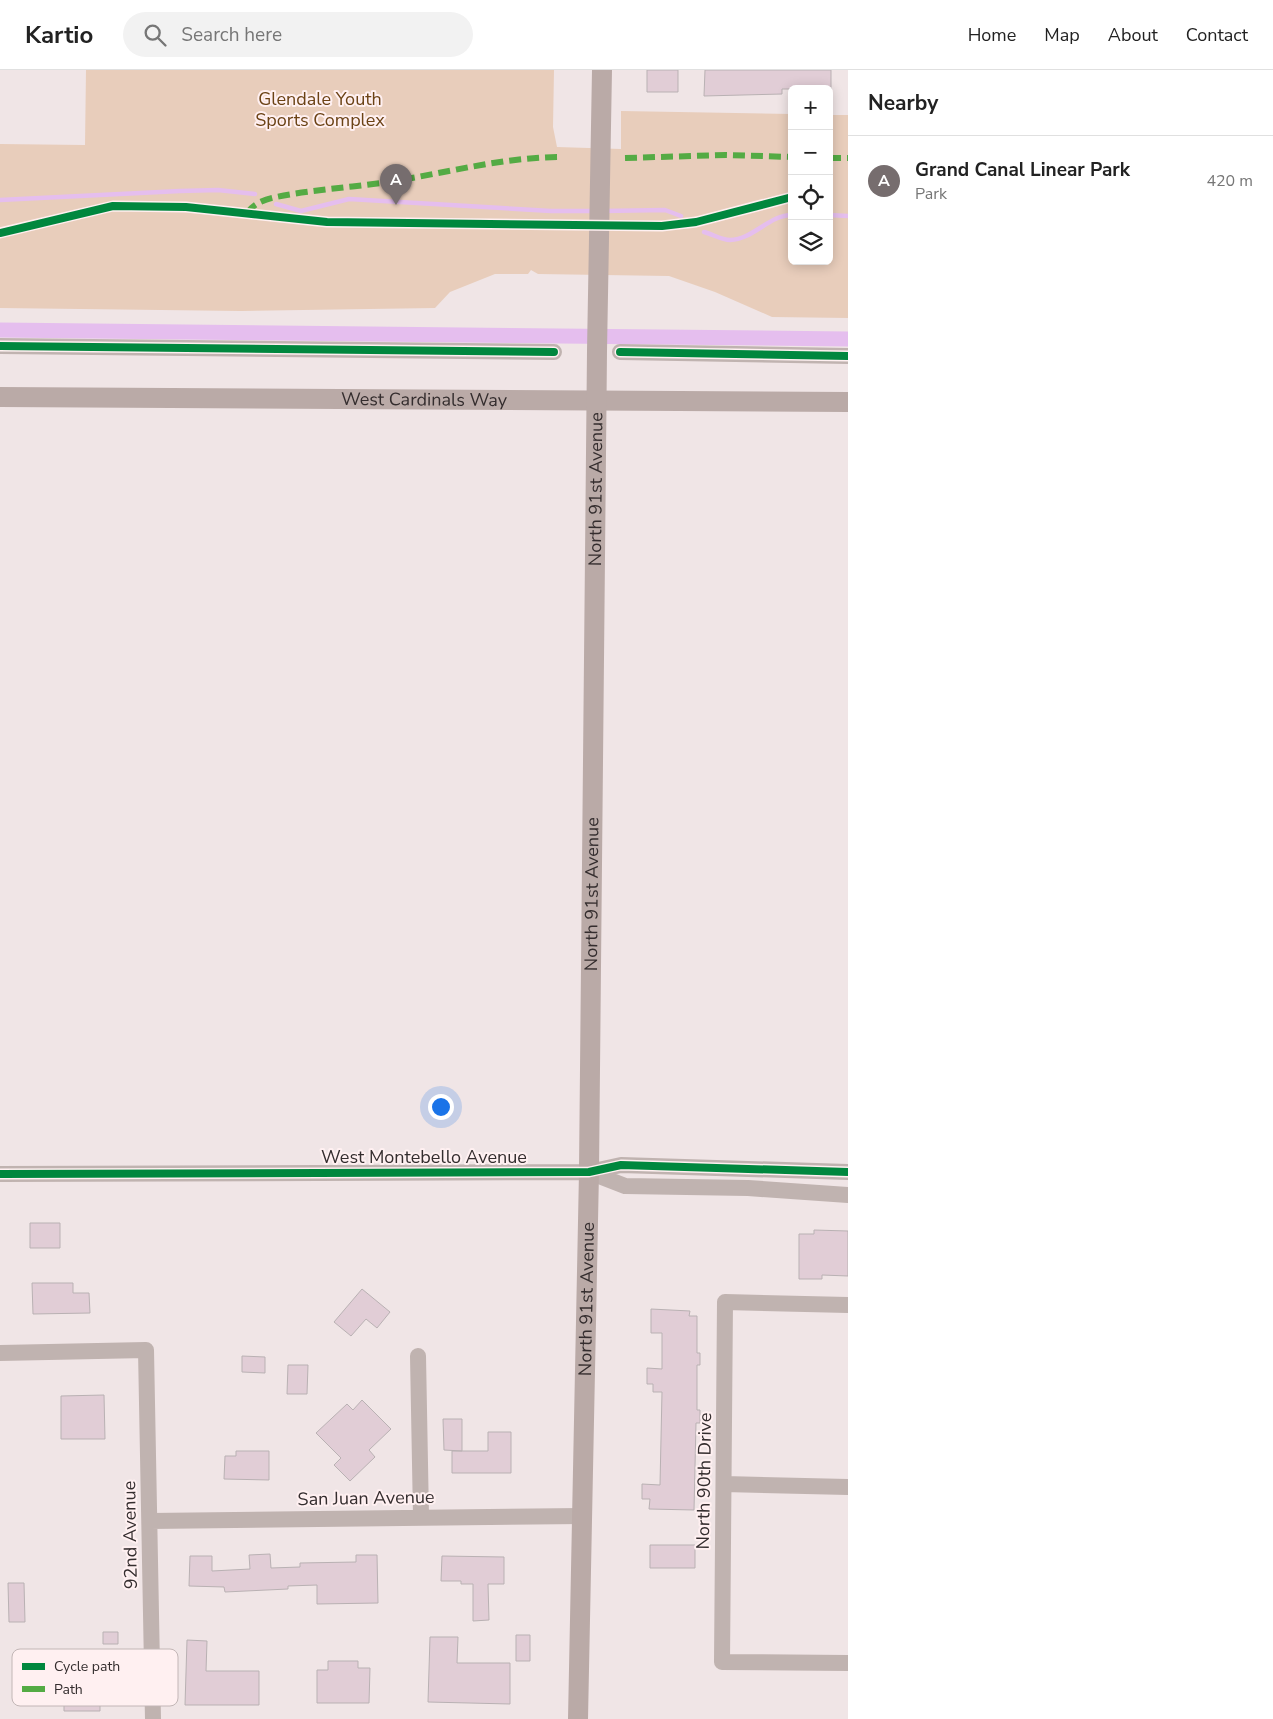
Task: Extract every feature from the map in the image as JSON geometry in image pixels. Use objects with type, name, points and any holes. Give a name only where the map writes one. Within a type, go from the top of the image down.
[{"type":"main road","name":"North 91st Avenue","points":[[578,1719],[589,1172],[596,400],[602,70]]},
{"type":"main road","name":"West Cardinals Way","points":[[0,397],[848,402]]},
{"type":"street","points":[[0,346],[554,352]]},
{"type":"street","points":[[620,352],[848,356]]},
{"type":"street","name":"West Montebello Avenue","points":[[0,1174],[589,1172],[621,1165],[848,1172]]},
{"type":"street","name":"West Montebello Avenue","points":[[589,1172],[625,1186],[748,1188],[848,1195]]},
{"type":"street","name":"North 90th Drive","points":[[848,1305],[725,1302],[722,1662],[848,1664]]},
{"type":"street","name":"92nd Avenue","points":[[0,1353],[146,1350],[152,1649]]},
{"type":"street","points":[[418,1356],[421,1518]]},
{"type":"street","points":[[724,1484],[848,1487]]},
{"type":"street","name":"San Juan Avenue","points":[[150,1521],[582,1516]]},
{"type":"street","name":"92nd Avenue","points":[[153,1706],[153,1719]]},
{"type":"green space","name":"Glendale Youth Sports Complex","points":[[86,70],[554,70],[553,127],[557,147],[621,149],[621,111],[788,114],[788,265],[833,265],[833,115],[848,115],[848,318],[772,317],[715,292],[669,276],[538,274],[531,270],[528,274],[495,274],[450,292],[435,308],[241,311],[0,308],[0,144],[85,145]]},
{"type":"building","points":[[647,70],[678,70],[678,92],[647,92]]},
{"type":"building","points":[[705,70],[831,70],[831,85],[788,85],[788,89],[782,89],[782,94],[704,96]]},
{"type":"building","points":[[30,1223],[60,1223],[60,1248],[30,1248]]},
{"type":"building","points":[[814,1230],[848,1231],[848,1276],[822,1275],[822,1279],[799,1279],[799,1234],[814,1234]]},
{"type":"building","points":[[32,1283],[73,1283],[73,1293],[89,1293],[90,1313],[33,1314]]},
{"type":"building","points":[[362,1289],[390,1312],[377,1328],[366,1319],[351,1336],[334,1322]]},
{"type":"building","points":[[651,1309],[690,1311],[689,1316],[697,1316],[697,1353],[700,1353],[700,1365],[697,1365],[697,1410],[700,1410],[700,1423],[696,1423],[694,1510],[649,1509],[650,1499],[642,1499],[642,1484],[660,1485],[662,1392],[653,1392],[653,1384],[647,1384],[647,1368],[662,1369],[662,1333],[651,1333]]},
{"type":"building","points":[[242,1356],[265,1357],[265,1373],[242,1372]]},
{"type":"building","points":[[288,1365],[308,1365],[307,1394],[287,1394]]},
{"type":"building","points":[[104,1395],[105,1439],[61,1439],[61,1396]]},
{"type":"building","points":[[362,1400],[391,1429],[369,1450],[375,1457],[350,1481],[334,1465],[341,1458],[316,1433],[347,1404],[353,1410]]},
{"type":"building","points":[[443,1419],[462,1419],[462,1451],[444,1450]]},
{"type":"building","points":[[488,1432],[511,1432],[511,1473],[452,1473],[452,1451],[488,1451]]},
{"type":"building","points":[[236,1451],[269,1451],[269,1480],[224,1479],[225,1456],[236,1456]]},
{"type":"building","points":[[650,1545],[695,1545],[695,1568],[650,1568]]},
{"type":"building","points":[[270,1554],[271,1568],[300,1567],[300,1563],[356,1562],[356,1555],[377,1555],[378,1603],[317,1604],[317,1585],[288,1586],[288,1589],[225,1592],[224,1587],[189,1586],[190,1556],[212,1556],[212,1571],[250,1569],[249,1555]]},
{"type":"building","points":[[442,1556],[504,1557],[504,1584],[488,1584],[489,1620],[473,1621],[473,1584],[461,1584],[461,1581],[441,1581]]},
{"type":"building","points":[[8,1583],[24,1583],[25,1622],[9,1622]]},
{"type":"building","points":[[103,1632],[118,1632],[118,1644],[103,1644]]},
{"type":"building","points":[[516,1635],[530,1635],[530,1661],[516,1661]]},
{"type":"building","points":[[430,1637],[458,1637],[457,1663],[510,1663],[510,1704],[428,1702]]},
{"type":"building","points":[[187,1640],[207,1641],[206,1671],[259,1671],[259,1705],[185,1705]]},
{"type":"building","points":[[328,1661],[358,1661],[358,1668],[370,1668],[369,1703],[317,1703],[317,1670],[328,1670]]},
{"type":"building","points":[[64,1706],[100,1706],[100,1711],[64,1711]]},
{"type":"waterway","points":[[0,200],[218,190],[255,194]]},
{"type":"waterway","points":[[276,204],[301,211],[349,199],[551,211],[593,211]]},
{"type":"waterway","points":[[603,211],[665,210],[681,216]]},
{"type":"waterway","points":[[833,215],[848,216]]},
{"type":"waterway","points":[[704,232],[727,240],[739,239],[776,219],[788,216]]},
{"type":"waterway","points":[[0,330],[848,339]]},
{"type":"marked path","points":[[625,158],[726,155],[788,157]]},
{"type":"marked path","points":[[247,213],[264,201],[291,194],[385,182],[521,159],[562,157]]},
{"type":"marked path","points":[[833,158],[848,158]]},
{"type":"cycle path","points":[[0,233],[113,206],[186,207],[327,222],[662,226],[696,222],[788,198]]},
{"type":"cycle path","points":[[0,346],[554,352]]},
{"type":"cycle path","points":[[620,352],[848,356]]},
{"type":"cycle path","points":[[0,1174],[589,1172],[621,1165],[848,1172]]},
{"type":"place","name":"Grand Canal Linear Park","points":[[396,205]]}]
